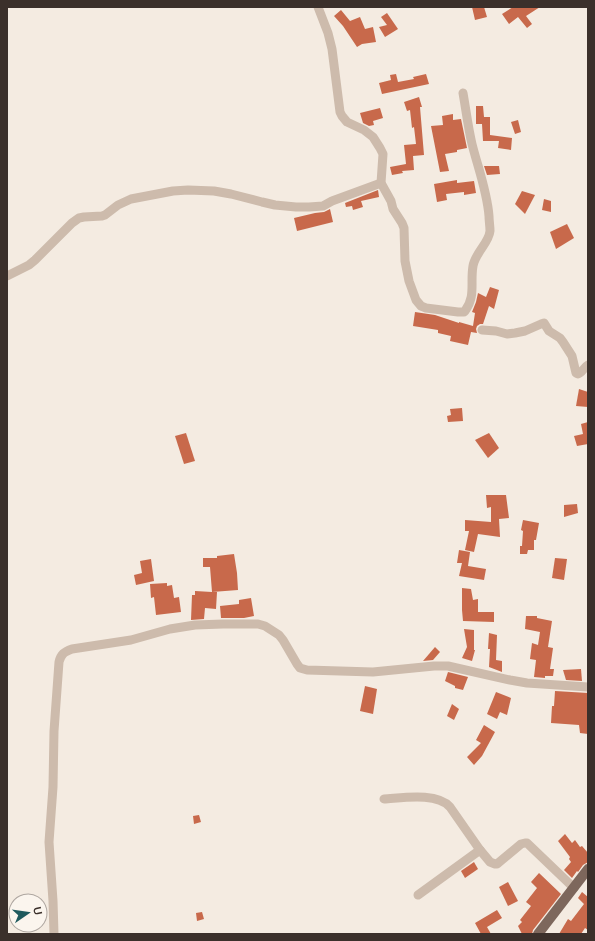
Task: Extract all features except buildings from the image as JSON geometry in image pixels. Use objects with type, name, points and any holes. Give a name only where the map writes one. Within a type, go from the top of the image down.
[{"type":"main road","points":[[538,934],[588,869]]},
{"type":"street","points":[[318,7],[328,33],[332,49],[340,112],[347,122],[364,130],[372,137],[383,154],[381,183],[403,226],[405,261],[411,288],[416,300],[421,306],[431,310],[458,312],[465,311],[472,296],[474,260],[490,233],[486,194],[471,138],[463,93]]},
{"type":"street","points":[[7,276],[29,265],[78,218],[105,215],[118,205],[131,199],[173,191],[201,190],[223,192],[275,205],[309,207],[323,206],[332,201],[381,183]]},
{"type":"street","points":[[482,330],[515,334],[544,323],[549,331],[560,338],[563,342],[572,356],[573,366],[577,374],[580,374],[588,365]]},
{"type":"street","points":[[54,934],[49,842],[59,662],[60,657],[65,652],[72,649],[131,640],[170,629],[195,625],[258,624],[265,626],[279,636],[300,668],[307,670],[373,672],[448,666],[527,683],[588,687]]},
{"type":"street","points":[[384,799],[409,797],[441,801],[450,807],[490,862],[497,864],[521,844],[527,843],[574,888]]},
{"type":"street","points":[[418,895],[480,850]]}]
